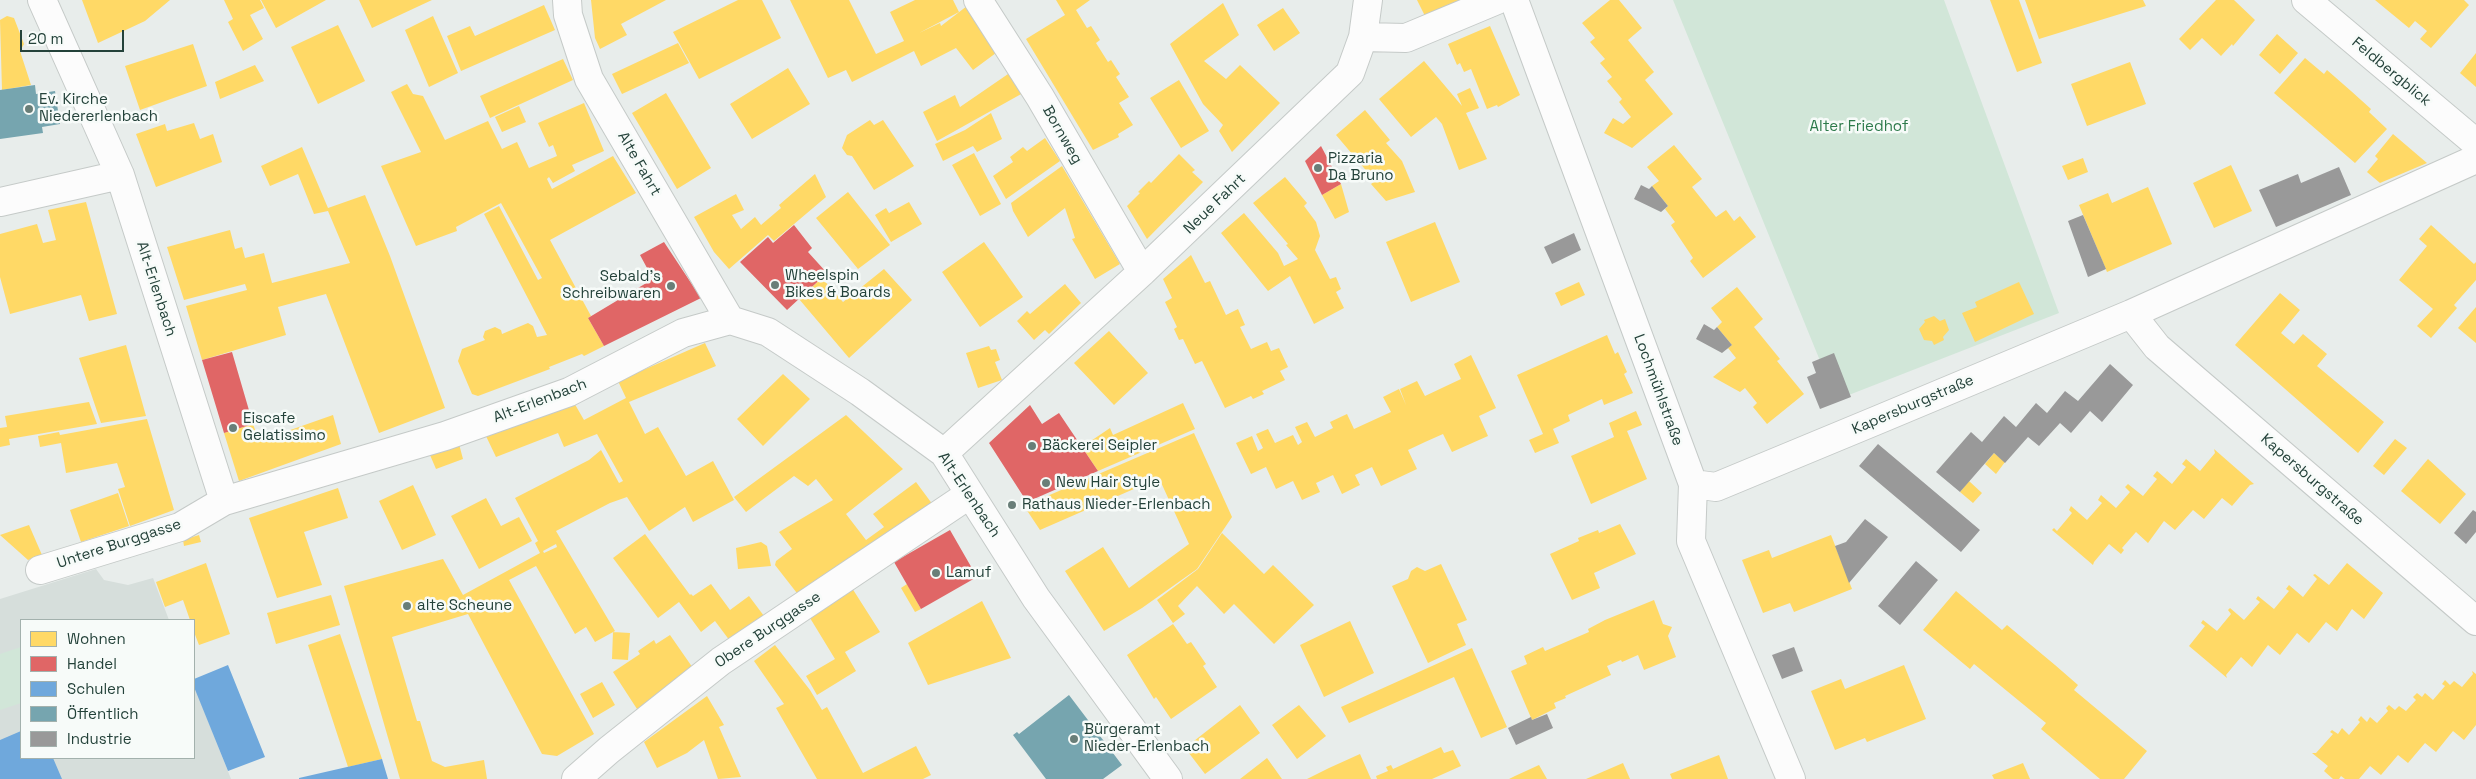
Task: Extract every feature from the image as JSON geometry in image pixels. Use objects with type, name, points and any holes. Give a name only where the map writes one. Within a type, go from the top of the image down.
[{"type":"street","name":"Alt-Erlenbach","points":[[42,0],[120,175],[224,501],[445,436],[560,395],[683,333],[730,320],[768,332],[860,392],[944,454],[1036,598],[1168,779]]},
{"type":"street","name":"Alte Fahrt","points":[[567,0],[568,15],[589,78],[730,320]]},
{"type":"street","name":"Bornweg","points":[[978,0],[1040,97],[1142,272]]},
{"type":"street","name":"Neue Fahrt","points":[[944,454],[1142,272],[1350,73],[1363,37],[1368,0]]},
{"type":"street","points":[[1363,37],[1406,38],[1497,0]]},
{"type":"street","name":"Lochmühlstraße","points":[[1514,0],[1693,484],[1691,542],[1736,644],[1791,779]]},
{"type":"street","name":"Feldbergblick","points":[[2306,0],[2476,143]]},
{"type":"street","name":"Kapersburgstraße","points":[[1693,484],[1716,487],[2131,314],[2476,159]]},
{"type":"street","points":[[0,202],[120,175]]},
{"type":"street","name":"Kapersburgstraße","points":[[2131,314],[2158,347],[2476,621]]},
{"type":"street","name":"Obere Burggasse","points":[[576,779],[721,660],[970,494]]},
{"type":"street","name":"Untere Burggasse","points":[[40,570],[180,527],[224,501]]},
{"type":"shaded area","points":[[96,569],[104,580],[128,585],[153,578],[169,619],[20,619],[20,759],[195,759],[195,688],[231,779],[0,779],[0,599]]},
{"type":"green space","name":"Alter Friedhof","points":[[1673,0],[1944,0],[2059,313],[1836,400]]},
{"type":"green space","points":[[20,647],[20,703],[0,710],[0,654]]},
{"type":"building: Wohnen","points":[[82,0],[170,0],[145,21],[98,43]]},
{"type":"building: Wohnen","points":[[224,0],[260,0],[264,8],[250,15],[263,39],[243,51],[228,22],[233,19]]},
{"type":"building: Wohnen","points":[[261,0],[326,0],[276,28]]},
{"type":"building: Wohnen","points":[[359,0],[432,0],[372,28]]},
{"type":"building: Wohnen","points":[[591,0],[666,0],[621,24],[627,35],[600,49],[595,38]]},
{"type":"building: Wohnen","points":[[738,0],[762,0],[781,38],[699,79],[673,32]]},
{"type":"building: Wohnen","points":[[790,0],[849,0],[876,54],[904,41],[890,12],[915,0],[953,0],[959,12],[919,33],[940,23],[941,26],[967,6],[1000,50],[973,70],[956,48],[921,66],[914,51],[852,82],[846,70],[828,78]]},
{"type":"building: Wohnen","points":[[1056,0],[1090,0],[1076,10],[1087,28],[1091,26],[1100,40],[1096,43],[1108,62],[1111,60],[1120,74],[1116,77],[1129,97],[1119,103],[1133,125],[1118,134],[1119,137],[1093,150],[1026,39],[1065,15]]},
{"type":"building: Wohnen","points":[[1417,0],[1465,0],[1426,18]]},
{"type":"building: Wohnen","points":[[1610,0],[1619,0],[1642,28],[1628,40],[1654,72],[1645,80],[1673,114],[1632,148],[1604,133],[1613,118],[1623,124],[1631,117],[1619,102],[1622,99],[1607,81],[1612,77],[1600,63],[1605,59],[1590,42],[1595,38],[1582,23]]},
{"type":"building: Wohnen","points":[[1990,0],[2019,0],[2042,63],[2017,72]]},
{"type":"building: Wohnen","points":[[2025,0],[2143,0],[2146,6],[2039,39]]},
{"type":"building: Wohnen","points":[[2216,0],[2234,0],[2255,20],[2233,46],[2232,44],[2221,56],[2202,38],[2190,50],[2179,39]]},
{"type":"building: Wohnen","points":[[2375,0],[2464,0],[2469,5],[2431,48],[2420,39],[2427,31],[2415,21],[2409,28]]},
{"type":"building: Wohnen","points":[[1223,3],[1239,35],[1204,61],[1226,79],[1240,65],[1280,103],[1232,152],[1219,131],[1223,125],[1203,104],[1170,44]]},
{"type":"building: Wohnen","points":[[544,5],[555,30],[461,71],[447,36],[470,26],[475,36]]},
{"type":"building: Wohnen","points":[[1283,8],[1300,33],[1274,51],[1257,25]]},
{"type":"building: Wohnen","points":[[7,16],[14,18],[24,44],[20,51],[31,85],[2,90],[0,20]]},
{"type":"building: Wohnen","points":[[433,16],[458,73],[429,87],[405,30]]},
{"type":"building: Wohnen","points":[[338,25],[365,81],[318,104],[291,47]]},
{"type":"building: Wohnen","points":[[1490,26],[1520,95],[1498,107],[1497,105],[1487,109],[1471,69],[1464,72],[1460,63],[1457,65],[1448,44]]},
{"type":"building: Wohnen","points":[[2277,34],[2298,53],[2280,74],[2259,55]]},
{"type":"building: Wohnen","points":[[678,43],[689,63],[622,94],[612,74]]},
{"type":"building: Wohnen","points":[[193,44],[207,86],[140,110],[125,66]]},
{"type":"building: Wohnen","points":[[2476,53],[2476,87],[2460,73]]},
{"type":"building: Wohnen","points":[[2305,58],[2324,74],[2327,70],[2371,109],[2369,112],[2387,129],[2355,163],[2274,93]]},
{"type":"building: Wohnen","points":[[563,59],[573,80],[490,118],[480,96]]},
{"type":"building: Wohnen","points":[[1424,61],[1462,106],[1457,94],[1470,88],[1479,108],[1466,113],[1487,159],[1459,170],[1442,124],[1436,117],[1411,137],[1379,99]]},
{"type":"building: Wohnen","points":[[2130,62],[2146,104],[2087,126],[2071,84]]},
{"type":"building: Wohnen","points":[[255,65],[264,81],[220,99],[215,82]]},
{"type":"building: Wohnen","points":[[788,68],[810,104],[752,139],[730,104]]},
{"type":"building: Wohnen","points":[[1011,72],[1023,93],[937,141],[923,112],[955,95],[960,107]]},
{"type":"building: Wohnen","points":[[1179,80],[1209,131],[1181,148],[1150,98]]},
{"type":"building: Wohnen","points":[[407,84],[413,94],[423,96],[445,140],[488,121],[502,149],[517,142],[529,168],[557,156],[553,145],[549,147],[538,123],[584,103],[604,151],[572,165],[575,171],[553,183],[549,177],[547,179],[552,189],[613,156],[636,193],[550,240],[591,316],[588,318],[604,346],[584,356],[582,354],[549,367],[550,369],[478,396],[472,394],[458,361],[462,349],[485,340],[483,337],[485,331],[495,327],[501,330],[502,334],[528,323],[533,326],[537,337],[547,335],[484,214],[499,206],[538,280],[542,278],[501,203],[456,227],[457,231],[416,246],[381,166],[421,152],[391,92]]},
{"type":"building: Wohnen","points":[[666,93],[711,168],[677,189],[632,113]]},
{"type":"building: Wohnen","points":[[519,106],[526,122],[502,132],[495,117]]},
{"type":"building: Wohnen","points":[[1365,110],[1390,140],[1386,143],[1402,161],[1415,192],[1386,201],[1371,184],[1375,181],[1336,135]]},
{"type":"building: Wohnen","points":[[991,113],[1002,139],[977,152],[973,146],[943,161],[935,144],[965,130]]},
{"type":"building: Wohnen","points":[[870,120],[874,125],[883,120],[914,166],[874,190],[852,156],[847,155],[842,148],[847,135]]},
{"type":"building: Wohnen","points":[[194,123],[200,139],[213,134],[222,162],[156,187],[136,134],[165,124],[167,131]]},
{"type":"building: Wohnen","points":[[2393,134],[2427,163],[2380,183],[2367,172],[2378,159],[2375,156]]},
{"type":"building: Wohnen","points":[[1045,138],[1060,161],[1006,199],[993,176],[1013,162],[1010,157],[1023,147],[1027,151]]},
{"type":"building: Wohnen","points":[[1674,145],[1702,179],[1692,187],[1716,217],[1726,210],[1734,221],[1740,216],[1756,237],[1703,278],[1690,261],[1693,258],[1671,225],[1675,222],[1665,209],[1668,206],[1652,186],[1659,181],[1647,167]]},
{"type":"building: Wohnen","points":[[302,147],[328,208],[365,195],[390,256],[445,408],[379,433],[326,294],[278,307],[286,335],[202,360],[186,306],[247,290],[245,284],[184,300],[167,247],[230,230],[235,249],[242,247],[245,258],[264,253],[272,283],[350,263],[328,211],[314,214],[298,174],[270,186],[261,166]]},
{"type":"building: Wohnen","points":[[974,153],[1001,204],[980,216],[952,165]]},
{"type":"building: Wohnen","points":[[1179,154],[1195,170],[1192,172],[1203,182],[1147,239],[1127,206],[1149,181],[1151,183]]},
{"type":"building: Wohnen","points":[[2083,158],[2088,172],[2068,180],[2062,166]]},
{"type":"building: Wohnen","points":[[2231,165],[2252,211],[2214,228],[2193,183]]},
{"type":"building: Wohnen","points":[[1062,166],[1120,264],[1095,279],[1072,239],[1075,238],[1065,208],[1028,237],[1013,211],[1011,203]]},
{"type":"building: Wohnen","points":[[815,174],[826,197],[774,241],[768,235],[729,269],[714,252],[694,217],[736,194],[744,210],[732,215],[741,229],[755,217],[761,225],[781,208],[779,205]]},
{"type":"building: Wohnen","points":[[1285,177],[1307,203],[1304,206],[1316,222],[1320,236],[1315,250],[1330,279],[1336,277],[1341,289],[1336,292],[1344,308],[1314,324],[1290,276],[1268,291],[1221,233],[1244,213],[1278,253],[1284,266],[1298,259],[1286,245],[1288,244],[1253,203]]},
{"type":"building: Wohnen","points":[[1341,184],[1349,212],[1335,219],[1322,195]]},
{"type":"building: Wohnen","points":[[2148,187],[2172,244],[2107,272],[2079,205],[2108,193],[2112,203]]},
{"type":"building: Wohnen","points":[[848,192],[890,245],[858,269],[816,218]]},
{"type":"building: Wohnen","points":[[86,202],[117,314],[89,321],[81,295],[10,314],[0,277],[0,234],[37,224],[43,243],[56,240],[48,210]]},
{"type":"building: Wohnen","points":[[909,202],[922,224],[891,242],[875,215],[886,208],[889,213]]},
{"type":"building: Wohnen","points":[[1435,222],[1460,282],[1411,302],[1386,242]]},
{"type":"building: Wohnen","points":[[2431,225],[2474,264],[2476,262],[2476,280],[2454,305],[2457,308],[2431,338],[2417,326],[2433,309],[2399,280],[2427,246],[2419,239]]},
{"type":"building: Wohnen","points":[[984,242],[1023,297],[980,327],[942,272]]},
{"type":"building: Wohnen","points":[[1191,255],[1205,283],[1210,281],[1226,315],[1238,309],[1245,325],[1240,327],[1251,349],[1267,342],[1271,351],[1279,348],[1288,367],[1280,371],[1285,380],[1262,391],[1264,394],[1253,399],[1251,396],[1225,408],[1202,361],[1195,364],[1183,339],[1179,340],[1174,329],[1177,327],[1165,302],[1172,298],[1163,279]]},
{"type":"building: Wohnen","points":[[884,269],[912,300],[849,358],[799,299],[822,278],[843,302]]},
{"type":"building: Wohnen","points":[[1579,282],[1585,295],[1561,306],[1555,293]]},
{"type":"building: Wohnen","points":[[2019,282],[2034,314],[1975,342],[1962,313],[1977,307],[1975,302]]},
{"type":"building: Wohnen","points":[[1065,284],[1081,303],[1049,334],[1045,330],[1034,340],[1017,321],[1027,311],[1030,314]]},
{"type":"building: Wohnen","points":[[1737,287],[1763,319],[1754,327],[1780,359],[1777,361],[1804,394],[1767,424],[1753,407],[1757,403],[1745,388],[1740,392],[1713,377],[1736,358],[1728,348],[1732,345],[1717,327],[1722,322],[1711,308]]},
{"type":"building: Wohnen","points":[[2280,293],[2300,310],[2281,333],[2294,344],[2303,334],[2327,354],[2317,366],[2384,422],[2358,453],[2235,345]]},
{"type":"building: Wohnen","points":[[2476,307],[2476,343],[2458,328]]},
{"type":"building: Wohnen","points":[[1934,316],[1940,321],[1945,319],[1949,330],[1943,337],[1944,340],[1934,345],[1932,341],[1924,340],[1919,329],[1925,322],[1924,320]]},
{"type":"building: Wohnen","points":[[1109,331],[1148,373],[1114,405],[1074,363]]},
{"type":"building: Wohnen","points":[[1607,335],[1615,354],[1618,352],[1627,372],[1624,374],[1633,393],[1604,405],[1602,399],[1568,415],[1570,421],[1553,429],[1559,443],[1535,453],[1529,440],[1543,434],[1517,375]]},
{"type":"building: Wohnen","points":[[705,343],[716,366],[629,402],[645,434],[658,427],[686,476],[713,461],[734,500],[693,522],[685,507],[649,531],[627,497],[610,503],[556,531],[615,631],[595,642],[586,627],[575,634],[536,566],[509,580],[594,734],[557,756],[542,754],[468,614],[392,637],[417,721],[420,721],[432,761],[445,767],[484,760],[487,779],[400,779],[344,586],[443,559],[463,595],[540,553],[535,543],[538,541],[515,498],[589,460],[601,450],[619,483],[623,481],[597,434],[564,447],[558,433],[496,457],[485,434],[573,401],[584,420],[626,398],[618,381]],"holes":[[[556,544],[557,547],[544,553],[543,551]]]},
{"type":"building: Wohnen","points":[[126,345],[146,416],[101,423],[79,358]]},
{"type":"building: Wohnen","points":[[989,346],[991,350],[996,349],[1000,360],[995,362],[1002,380],[978,388],[966,353]]},
{"type":"building: Wohnen","points":[[1471,355],[1496,408],[1479,416],[1488,436],[1452,452],[1443,434],[1425,442],[1408,450],[1417,469],[1381,486],[1372,467],[1355,475],[1360,485],[1342,494],[1333,475],[1316,483],[1320,492],[1302,500],[1293,481],[1276,489],[1266,467],[1251,474],[1236,443],[1252,436],[1258,451],[1263,448],[1256,434],[1268,429],[1275,443],[1293,435],[1298,445],[1302,442],[1295,427],[1307,422],[1315,437],[1333,428],[1330,422],[1347,414],[1354,429],[1391,412],[1383,397],[1399,389],[1406,405],[1400,389],[1417,381],[1425,396],[1461,379],[1454,364]]},
{"type":"building: Wohnen","points":[[783,374],[810,399],[763,446],[737,419]]},
{"type":"building: Wohnen","points":[[89,402],[97,424],[9,439],[10,445],[0,447],[0,428],[7,427],[5,416]]},
{"type":"building: Wohnen","points":[[1183,403],[1195,429],[1098,471],[1082,447],[1110,428],[1113,435]]},
{"type":"building: Wohnen","points":[[1636,411],[1642,425],[1627,431],[1647,479],[1591,504],[1571,456],[1614,437],[1609,423]]},
{"type":"building: Wohnen","points":[[333,415],[341,444],[239,481],[224,433],[253,424],[259,441]]},
{"type":"building: Wohnen","points":[[846,415],[903,469],[846,514],[866,540],[884,527],[873,514],[916,482],[933,505],[800,597],[775,565],[776,561],[792,549],[779,532],[833,500],[816,479],[808,486],[794,476],[746,512],[734,497]]},
{"type":"building: Wohnen","points":[[147,419],[174,510],[130,526],[118,489],[125,487],[117,463],[66,473],[61,443],[40,447],[38,436],[59,432],[60,435]]},
{"type":"building: Wohnen","points":[[1194,433],[1232,517],[1197,569],[1142,608],[1104,631],[1065,571],[1103,547],[1129,588],[1189,544],[1159,478],[1040,530],[1024,506]]},
{"type":"building: Wohnen","points":[[2395,439],[2407,448],[2384,475],[2373,466]]},
{"type":"building: Wohnen","points":[[459,444],[463,459],[436,469],[430,455]]},
{"type":"building: Wohnen","points":[[2214,449],[2254,484],[2250,485],[2232,506],[2222,498],[2204,519],[2193,510],[2175,530],[2164,521],[2148,543],[2136,532],[2122,548],[2124,550],[2121,554],[2109,544],[2093,565],[2052,530],[2054,528],[2057,531],[2072,513],[2069,510],[2071,506],[2087,520],[2102,503],[2098,500],[2101,495],[2116,508],[2130,492],[2125,487],[2128,484],[2143,496],[2157,479],[2153,476],[2157,471],[2172,484],[2186,467],[2182,464],[2186,459],[2200,471],[2215,453]]},
{"type":"building: Wohnen","points":[[1994,453],[2005,462],[1996,474],[1985,464]]},
{"type":"building: Wohnen","points":[[2428,459],[2466,494],[2440,524],[2401,491]]},
{"type":"building: Wohnen","points":[[1969,481],[1982,493],[1973,503],[1960,492]]},
{"type":"building: Wohnen","points":[[413,485],[436,535],[402,550],[379,501]]},
{"type":"building: Wohnen","points":[[338,488],[348,518],[304,532],[322,585],[277,598],[249,518]]},
{"type":"building: Wohnen","points":[[118,493],[129,526],[81,542],[70,510]]},
{"type":"building: Wohnen","points":[[486,498],[501,526],[519,517],[532,541],[479,569],[451,516]]},
{"type":"building: Wohnen","points":[[1620,524],[1636,554],[1594,573],[1600,588],[1572,600],[1550,554],[1579,541],[1578,538],[1598,530],[1599,533]]},
{"type":"building: Wohnen","points":[[29,525],[42,555],[28,560],[0,535]]},
{"type":"building: Wohnen","points":[[1222,533],[1264,574],[1273,565],[1314,605],[1274,644],[1234,604],[1224,614],[1197,586],[1178,606],[1185,614],[1173,623],[1157,600],[1198,569]]},
{"type":"building: Wohnen","points":[[645,534],[690,595],[693,596],[711,584],[730,610],[749,596],[764,616],[730,641],[715,621],[701,632],[679,602],[658,618],[613,558]]},
{"type":"building: Wohnen","points":[[199,535],[201,542],[184,546],[183,540]]},
{"type":"building: Wohnen","points":[[1831,535],[1852,589],[1794,612],[1790,603],[1763,613],[1742,560],[1769,550],[1772,558]]},
{"type":"building: Wohnen","points":[[761,542],[767,546],[771,566],[738,569],[736,548]]},
{"type":"building: Wohnen","points":[[206,563],[230,634],[199,645],[195,635],[195,619],[190,619],[183,600],[165,607],[156,582]]},
{"type":"building: Wohnen","points":[[2347,563],[2383,593],[2364,619],[2352,609],[2337,631],[2326,622],[2309,643],[2297,633],[2280,655],[2268,645],[2252,667],[2241,657],[2226,675],[2227,678],[2189,646],[2205,626],[2201,623],[2203,620],[2217,631],[2231,614],[2228,610],[2230,608],[2244,620],[2260,602],[2256,599],[2258,596],[2274,609],[2289,591],[2286,589],[2289,585],[2303,597],[2317,579],[2313,575],[2315,574],[2329,585]]},
{"type":"building: Wohnen","points":[[1441,564],[1467,620],[1457,624],[1466,645],[1428,663],[1392,586],[1408,579],[1411,571],[1417,567],[1425,571]]},
{"type":"building: Wohnen","points":[[907,584],[921,609],[915,612],[901,588]]},
{"type":"building: Wohnen","points":[[852,588],[880,632],[845,652],[856,671],[817,695],[806,676],[835,659],[810,618]]},
{"type":"building: Wohnen","points":[[1956,591],[2002,630],[2007,625],[2055,665],[2078,685],[2074,690],[2147,751],[2124,779],[2100,779],[2041,729],[2046,723],[1974,664],[1970,669],[1923,630]]},
{"type":"building: Wohnen","points":[[331,595],[340,625],[276,644],[267,613]]},
{"type":"building: Wohnen","points":[[1654,600],[1663,624],[1672,627],[1668,636],[1676,657],[1644,670],[1638,655],[1607,666],[1611,675],[1565,696],[1566,698],[1554,703],[1556,708],[1532,720],[1511,671],[1527,664],[1524,656],[1543,647],[1545,651],[1589,632],[1588,629],[1605,620]]},
{"type":"building: Wohnen","points":[[982,601],[1011,658],[928,685],[908,643]]},
{"type":"building: Wohnen","points":[[1350,621],[1374,673],[1324,697],[1300,645]]},
{"type":"building: Wohnen","points":[[1173,624],[1187,644],[1191,642],[1206,664],[1203,666],[1217,687],[1171,719],[1156,697],[1154,699],[1127,655]]},
{"type":"building: Wohnen","points":[[613,632],[630,633],[628,660],[612,659]]},
{"type":"building: Wohnen","points":[[340,634],[382,759],[348,767],[308,645]]},
{"type":"building: Wohnen","points":[[670,635],[695,671],[637,709],[613,672],[640,654],[638,651],[654,640],[656,644]]},
{"type":"building: Wohnen","points":[[775,645],[810,690],[822,710],[827,707],[863,773],[916,746],[931,775],[923,779],[817,779],[776,708],[784,704],[754,661]]},
{"type":"building: Wohnen","points":[[1472,648],[1507,727],[1481,738],[1454,677],[1349,723],[1341,707]]},
{"type":"building: Wohnen","points":[[1904,665],[1926,719],[1867,742],[1865,738],[1835,750],[1811,691],[1841,679],[1845,689]]},
{"type":"building: Wohnen","points":[[2472,671],[2476,674],[2476,725],[2464,740],[2453,731],[2436,752],[2425,743],[2408,763],[2398,755],[2381,775],[2370,766],[2359,779],[2345,779],[2341,776],[2339,779],[2333,779],[2324,771],[2328,766],[2312,753],[2316,753],[2333,734],[2330,732],[2332,730],[2338,734],[2342,728],[2349,735],[2360,722],[2358,720],[2361,716],[2367,722],[2370,717],[2377,723],[2388,711],[2386,708],[2389,705],[2395,710],[2399,706],[2406,711],[2416,700],[2413,697],[2417,693],[2422,697],[2425,693],[2433,700],[2445,686],[2442,684],[2445,680],[2450,685],[2454,681],[2462,687],[2473,674]]},
{"type":"building: Wohnen","points":[[602,682],[615,705],[593,718],[580,694]]},
{"type":"building: Wohnen","points":[[707,696],[724,725],[719,727],[741,777],[718,779],[704,740],[687,753],[657,768],[644,742]]},
{"type":"building: Wohnen","points":[[1240,705],[1260,733],[1205,774],[1185,748]]},
{"type":"building: Wohnen","points":[[1299,705],[1326,736],[1297,759],[1272,725]]},
{"type":"building: Wohnen","points":[[1441,747],[1444,753],[1453,750],[1461,766],[1432,779],[1377,779],[1376,776],[1388,771],[1386,767],[1391,765],[1393,769]]},
{"type":"building: Wohnen","points":[[1360,754],[1371,779],[1307,779],[1329,768]]},
{"type":"building: Wohnen","points":[[1719,755],[1728,779],[1672,779],[1670,774]]},
{"type":"building: Wohnen","points":[[1267,758],[1282,779],[1240,779]]},
{"type":"building: Wohnen","points":[[1623,763],[1630,779],[1586,779]]},
{"type":"building: Wohnen","points":[[2023,763],[2030,779],[1994,779],[1992,775]]},
{"type":"building: Wohnen","points":[[1539,765],[1547,779],[1509,779],[1515,776]]},
{"type":"building: Handel","points":[[1321,146],[1341,184],[1322,195],[1305,161]]},
{"type":"building: Handel","points":[[794,225],[812,248],[808,252],[827,273],[787,310],[740,262],[768,237],[773,243]]},
{"type":"building: Handel","points":[[664,242],[701,298],[604,346],[588,318],[653,279],[640,255]]},
{"type":"building: Handel","points":[[232,352],[253,424],[224,433],[202,360]]},
{"type":"building: Handel","points":[[1030,405],[1042,424],[1059,413],[1098,471],[1027,502],[989,443]]},
{"type":"building: Handel","points":[[950,530],[977,577],[921,609],[894,562]]},
{"type":"building: Schulen","points":[[228,665],[265,757],[228,771],[195,689],[195,679]]},
{"type":"building: Schulen","points":[[20,731],[20,759],[53,759],[62,779],[0,779],[0,740]]},
{"type":"building: Schulen","points":[[382,759],[388,779],[299,779],[299,778]]},
{"type":"building: Öffentlich","name":"Ev. Kirche Niedererlenbach","points":[[35,85],[36,94],[55,91],[60,124],[42,127],[43,133],[0,139],[0,90]]},
{"type":"building: Öffentlich","points":[[1069,695],[1122,765],[1103,779],[1046,779],[1013,735],[1017,732],[1019,734]]},
{"type":"building: Industrie","points":[[2339,167],[2351,195],[2276,227],[2259,190],[2298,174],[2301,183]]},
{"type":"building: Industrie","points":[[1641,185],[1649,189],[1652,186],[1668,206],[1661,212],[1634,199]]},
{"type":"building: Industrie","points":[[2083,215],[2106,269],[2088,277],[2068,221]]},
{"type":"building: Industrie","points":[[1574,233],[1581,250],[1552,264],[1544,247]]},
{"type":"building: Industrie","points":[[1704,324],[1714,330],[1717,327],[1732,345],[1722,353],[1696,339]]},
{"type":"building: Industrie","points":[[1834,353],[1851,397],[1820,409],[1807,377],[1816,373],[1812,362]]},
{"type":"building: Industrie","points":[[2110,364],[2133,385],[2102,422],[2090,411],[2071,433],[2060,423],[2039,446],[2028,437],[2005,463],[1994,453],[1960,492],[1936,472],[1971,432],[1982,442],[2004,416],[2016,427],[2036,403],[2047,413],[2065,391],[2078,401]]},
{"type":"building: Industrie","points":[[1878,444],[1980,530],[1961,552],[1859,466]]},
{"type":"building: Industrie","points":[[2473,510],[2476,512],[2476,532],[2466,544],[2454,533]]},
{"type":"building: Industrie","points":[[1865,519],[1888,537],[1849,583],[1835,546],[1846,542]]},
{"type":"building: Industrie","points":[[1916,561],[1938,580],[1900,625],[1878,606]]},
{"type":"building: Industrie","points":[[1794,647],[1803,671],[1782,679],[1772,655]]},
{"type":"building: Industrie","points":[[1547,714],[1553,728],[1516,745],[1508,728],[1531,717],[1532,720]]},
{"type":"place","name":"Ev. Kirche Niedererlenbach","points":[[29,109]]},
{"type":"place","name":"Pizzaria Da Bruno","points":[[1318,168]]},
{"type":"place","name":"Wheelspin Bikes & Boards","points":[[775,285]]},
{"type":"place","name":"Sebald's Schreibwaren","points":[[671,286]]},
{"type":"place","name":"Eiscafe Gelatissimo","points":[[233,428]]},
{"type":"place","name":"Bäckerei Seipler","points":[[1032,446]]},
{"type":"place","name":"New Hair Style","points":[[1046,483]]},
{"type":"place","name":"Rathaus Nieder-Erlenbach","points":[[1012,505]]},
{"type":"place","name":"Lamuf","points":[[936,573]]},
{"type":"place","name":"alte Scheune","points":[[407,606]]},
{"type":"place","name":"Bürgeramt Nieder-Erlenbach","points":[[1074,739]]}]
